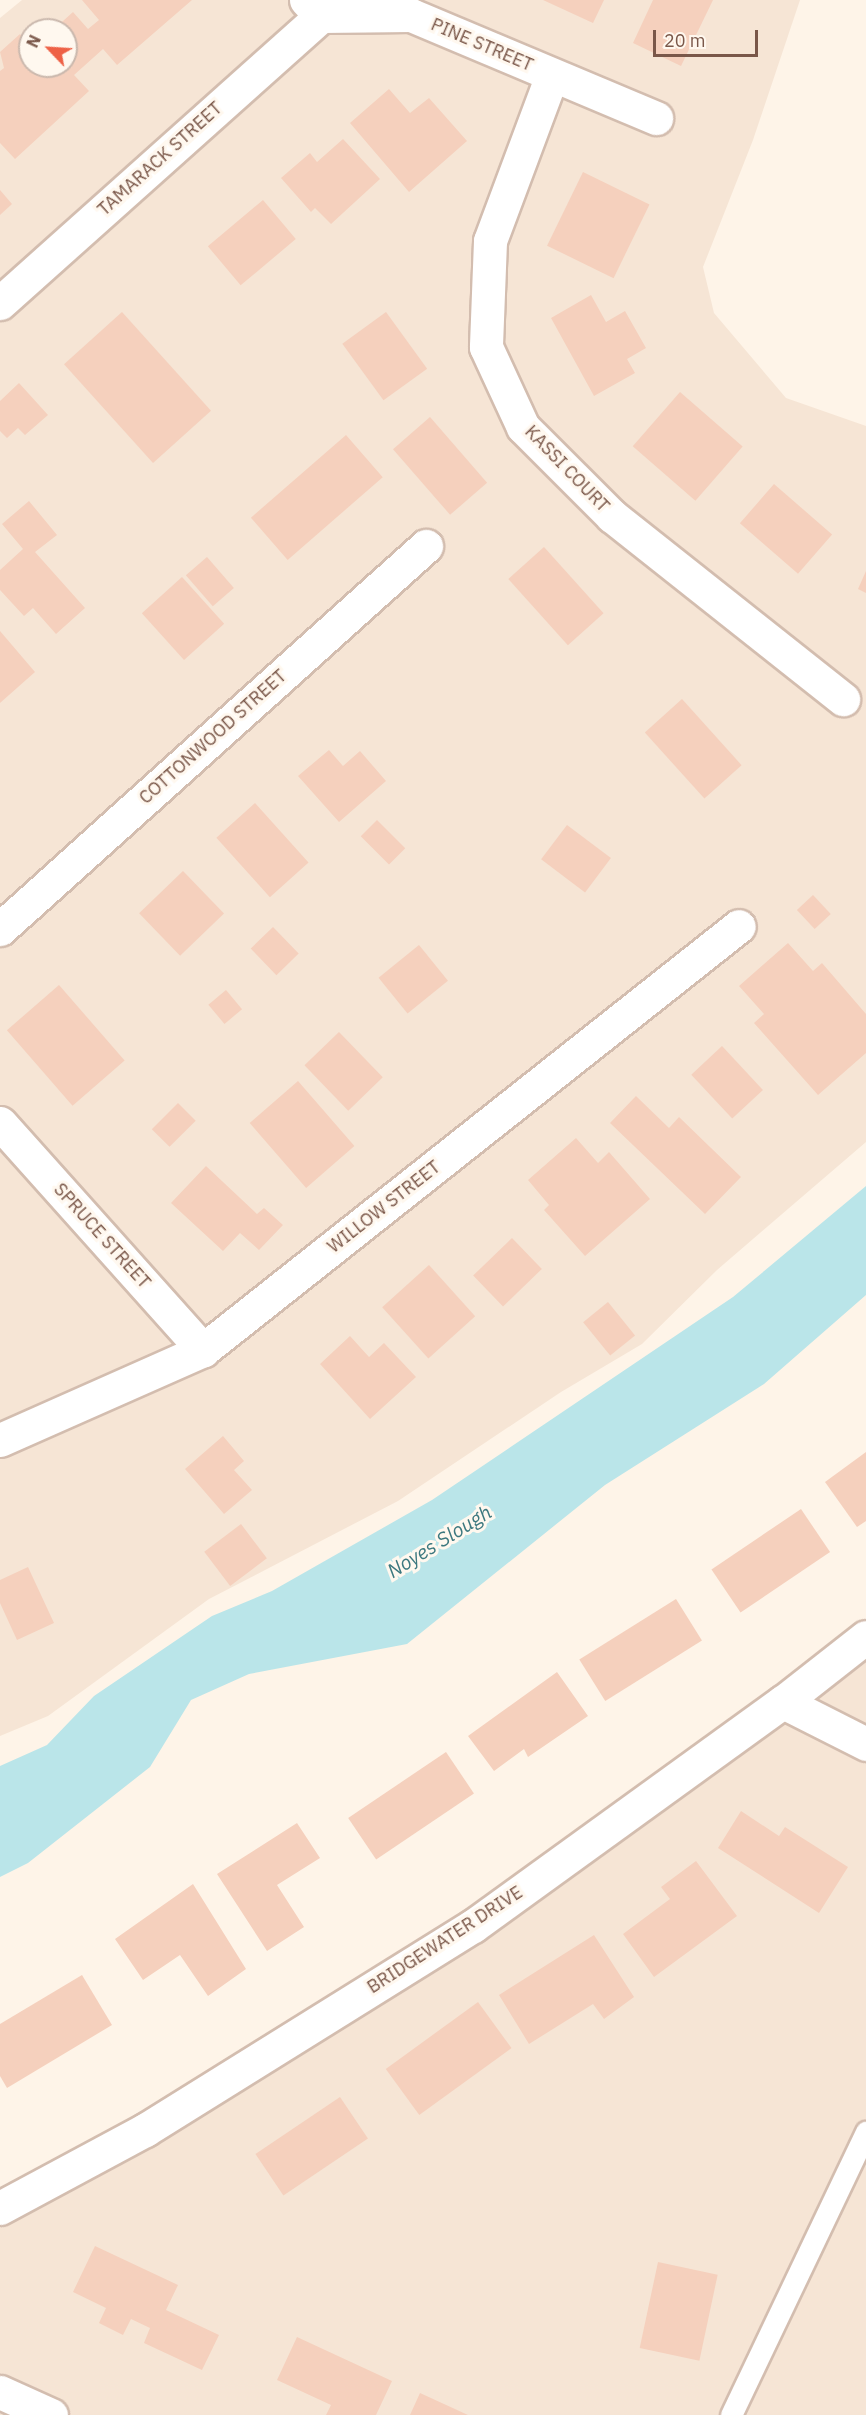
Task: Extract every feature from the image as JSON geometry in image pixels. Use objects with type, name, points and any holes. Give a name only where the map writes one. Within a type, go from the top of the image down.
[{"type":"street","name":"PINE STREET","points":[[313,8],[411,15],[656,118]]},
{"type":"street","name":"TAMARACK STREET","points":[[0,303],[313,8]]},
{"type":"street","name":"KASSI COURT","points":[[552,75],[490,241],[486,347],[523,427],[612,516],[843,699]]},
{"type":"street","name":"COTTONWOOD STREET","points":[[0,929],[426,546]]},
{"type":"street","name":"WILLOW STREET","points":[[0,1440],[203,1350],[739,926]]},
{"type":"street","name":"SPRUCE STREET","points":[[0,1123],[203,1350]]},
{"type":"street","name":"BRIDGEWATER DRIVE","points":[[0,2208],[145,2130],[473,1926],[783,1702],[866,1637]]},
{"type":"street","points":[[783,1702],[866,1744]]},
{"type":"street","points":[[0,2392],[51,2415]]},
{"type":"lane","points":[[731,2415],[866,2132]]},
{"type":"shaded area","points":[[22,0],[800,0],[753,140],[703,267],[714,313],[786,398],[866,426],[866,1142],[717,1270],[642,1344],[561,1392],[398,1501],[209,1599],[48,1716],[0,1736],[0,18]]},
{"type":"shaded area","points":[[866,1637],[866,2415],[0,2415],[0,2208],[473,1926]]},
{"type":"water","name":"Noyes Slough","points":[[866,1186],[866,1295],[764,1384],[605,1485],[407,1644],[249,1674],[191,1700],[150,1767],[28,1863],[0,1877],[0,1766],[47,1745],[94,1696],[212,1616],[272,1591],[432,1500],[733,1297]]},
{"type":"building","points":[[82,0],[192,0],[117,65],[103,49],[78,71],[78,18],[66,18],[73,12],[88,29],[99,20]]},
{"type":"building","points":[[543,0],[604,0],[593,23]]},
{"type":"building","points":[[653,0],[713,0],[681,66],[633,43]]},
{"type":"building","points":[[18,36],[18,78],[77,78],[89,91],[15,159],[0,143],[0,71],[4,68],[0,52]]},
{"type":"building","points":[[389,89],[410,113],[429,98],[467,141],[409,192],[350,123]]},
{"type":"building","points":[[343,139],[380,179],[331,224],[315,208],[311,212],[281,178],[310,153],[317,162]]},
{"type":"building","points":[[583,172],[650,204],[614,278],[547,246]]},
{"type":"building","points":[[0,190],[12,204],[0,215]]},
{"type":"building","points":[[263,200],[296,239],[241,285],[208,246]]},
{"type":"building","points":[[591,295],[606,322],[625,311],[646,348],[627,359],[635,373],[594,396],[551,318]]},
{"type":"building","points":[[122,312],[211,411],[153,463],[64,364]]},
{"type":"building","points":[[386,312],[427,369],[383,400],[342,344]]},
{"type":"building","points":[[19,383],[48,415],[25,435],[18,428],[7,438],[0,431],[0,401]]},
{"type":"building","points":[[680,392],[743,446],[695,501],[633,446]]},
{"type":"building","points":[[430,417],[487,483],[450,515],[393,449]]},
{"type":"building","points":[[346,435],[383,477],[288,560],[251,518]]},
{"type":"building","points":[[774,484],[832,535],[798,574],[740,523]]},
{"type":"building","points":[[29,501],[57,535],[35,552],[85,608],[56,634],[33,608],[24,616],[0,590],[0,570],[23,549],[2,524]]},
{"type":"building","points":[[544,547],[604,613],[568,645],[508,579]]},
{"type":"building","points":[[207,557],[234,588],[213,606],[186,575]]},
{"type":"building","points":[[866,571],[866,593],[858,589]]},
{"type":"building","points":[[182,577],[224,624],[184,660],[142,613]]},
{"type":"building","points":[[0,631],[35,672],[0,703]]},
{"type":"building","points":[[682,699],[742,765],[704,799],[645,732]]},
{"type":"building","points":[[329,750],[343,766],[360,751],[386,781],[339,822],[298,776]]},
{"type":"building","points":[[255,803],[309,862],[270,897],[216,838]]},
{"type":"building","points":[[377,820],[405,848],[389,865],[361,836]]},
{"type":"building","points":[[567,825],[611,858],[585,892],[541,859]]},
{"type":"building","points":[[183,871],[224,913],[180,956],[139,913]]},
{"type":"building","points":[[813,895],[831,914],[815,929],[797,910]]},
{"type":"building","points":[[273,927],[299,954],[276,975],[251,949]]},
{"type":"building","points":[[788,943],[813,971],[822,963],[866,1014],[866,1053],[818,1095],[754,1023],[764,1014],[739,986]]},
{"type":"building","points":[[419,945],[448,981],[408,1013],[379,978]]},
{"type":"building","points":[[59,985],[125,1060],[73,1106],[7,1030]]},
{"type":"building","points":[[226,990],[242,1009],[224,1024],[208,1005]]},
{"type":"building","points":[[339,1032],[383,1077],[348,1111],[304,1065]]},
{"type":"building","points":[[722,1046],[763,1090],[732,1119],[691,1075]]},
{"type":"building","points":[[298,1081],[354,1146],[306,1188],[250,1123]]},
{"type":"building","points":[[636,1096],[669,1128],[679,1117],[741,1177],[705,1214],[610,1123]]},
{"type":"building","points":[[178,1103],[196,1121],[170,1147],[152,1129]]},
{"type":"building","points":[[576,1138],[598,1163],[609,1152],[650,1199],[585,1256],[544,1210],[549,1205],[528,1180]]},
{"type":"building","points":[[206,1166],[257,1214],[264,1208],[283,1225],[259,1250],[240,1233],[223,1251],[171,1203]]},
{"type":"building","points":[[512,1238],[542,1269],[503,1306],[473,1276]]},
{"type":"building","points":[[429,1265],[475,1316],[428,1358],[382,1307]]},
{"type":"building","points":[[608,1302],[635,1335],[610,1356],[583,1322]]},
{"type":"building","points":[[350,1336],[369,1357],[384,1343],[416,1377],[370,1419],[320,1364]]},
{"type":"building","points":[[223,1436],[244,1461],[234,1470],[252,1490],[224,1514],[185,1469]]},
{"type":"building","points":[[866,1452],[866,1521],[857,1527],[825,1482]]},
{"type":"building","points":[[801,1509],[830,1552],[741,1613],[711,1569]]},
{"type":"building","points":[[241,1524],[267,1558],[230,1586],[204,1552]]},
{"type":"building","points":[[28,1567],[54,1623],[17,1640],[0,1603],[0,1580]]},
{"type":"building","points":[[676,1599],[702,1641],[605,1701],[579,1659]]},
{"type":"building","points":[[557,1672],[588,1716],[528,1757],[524,1749],[494,1771],[468,1736]]},
{"type":"building","points":[[446,1752],[474,1793],[376,1859],[348,1818]]},
{"type":"building","points":[[741,1811],[779,1836],[785,1827],[848,1867],[819,1913],[718,1848]]},
{"type":"building","points":[[297,1823],[320,1858],[277,1885],[304,1927],[267,1951],[217,1874]]},
{"type":"building","points":[[696,1861],[737,1916],[654,1977],[623,1934],[670,1899],[661,1887]]},
{"type":"building","points":[[193,1884],[246,1969],[208,1996],[180,1955],[143,1980],[115,1939]]},
{"type":"building","points":[[594,1935],[634,1997],[604,2019],[593,2004],[529,2044],[499,1995]]},
{"type":"building","points":[[82,1975],[112,2025],[7,2088],[0,2076],[0,2024]]},
{"type":"building","points":[[478,2002],[512,2048],[419,2115],[386,2069]]},
{"type":"building","points":[[340,2097],[368,2138],[283,2195],[255,2154]]},
{"type":"building","points":[[95,2246],[178,2285],[166,2310],[219,2335],[202,2370],[144,2343],[150,2328],[131,2319],[123,2335],[99,2323],[106,2308],[73,2292]]},
{"type":"building","points":[[658,2262],[718,2275],[699,2361],[640,2348]]},
{"type":"building","points":[[297,2337],[392,2381],[376,2415],[326,2415],[331,2405],[277,2380]]},
{"type":"building","points":[[420,2393],[468,2415],[410,2415]]}]
